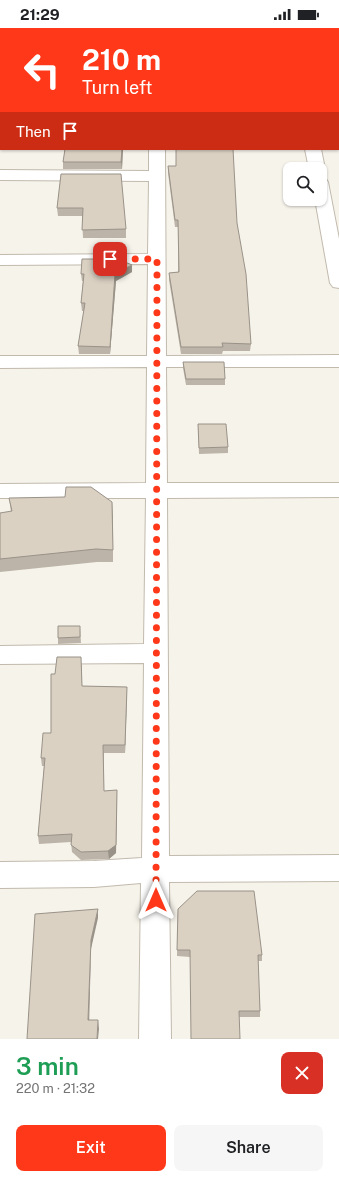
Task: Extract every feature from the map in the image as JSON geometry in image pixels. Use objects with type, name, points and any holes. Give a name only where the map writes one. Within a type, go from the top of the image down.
[{"type":"street","points":[[155,1039],[157,150]]},
{"type":"street","points":[[313,150],[316,162]]},
{"type":"street","points":[[0,175],[157,176]]},
{"type":"street","points":[[325,206],[339,283]]},
{"type":"street","points":[[0,260],[157,259]]},
{"type":"street","points":[[0,362],[157,363],[339,361]]},
{"type":"street","points":[[0,491],[339,490]]},
{"type":"street","points":[[0,655],[156,653]]},
{"type":"street","points":[[0,875],[94,874],[156,869],[339,868]]},
{"type":"building","points":[[65,150],[122,150],[121,162],[63,162]]},
{"type":"building","points":[[176,150],[233,150],[237,223],[246,274],[251,344],[222,343],[223,347],[181,347],[169,273],[179,272],[178,220],[175,220],[168,166],[176,166]]},
{"type":"building","points":[[61,174],[121,174],[126,229],[82,230],[83,208],[57,208]]},
{"type":"building","points":[[82,259],[118,259],[132,265],[115,274],[110,347],[78,346],[85,303],[81,303],[84,274],[81,274]]},
{"type":"building","points":[[183,362],[224,362],[225,379],[186,379]]},
{"type":"building","points":[[198,424],[226,424],[228,447],[199,448]]},
{"type":"building","points":[[66,487],[91,487],[112,502],[113,550],[96,549],[0,559],[0,513],[12,511],[9,498],[65,497]]},
{"type":"building","points":[[58,626],[80,626],[80,637],[58,638]]},
{"type":"building","points":[[57,657],[81,657],[82,686],[127,687],[125,745],[103,745],[104,791],[117,790],[116,845],[108,851],[81,852],[71,845],[72,834],[38,836],[45,758],[41,758],[43,733],[51,733],[51,674],[55,674]]},
{"type":"building","points":[[197,891],[254,891],[262,955],[258,955],[260,1011],[239,1011],[240,1039],[191,1039],[190,950],[177,950],[178,909]]},
{"type":"building","points":[[98,909],[91,940],[88,1020],[98,1020],[97,1039],[27,1039],[35,914]]},
{"type":"route","points":[[110,259],[157,259],[156,900]]}]
